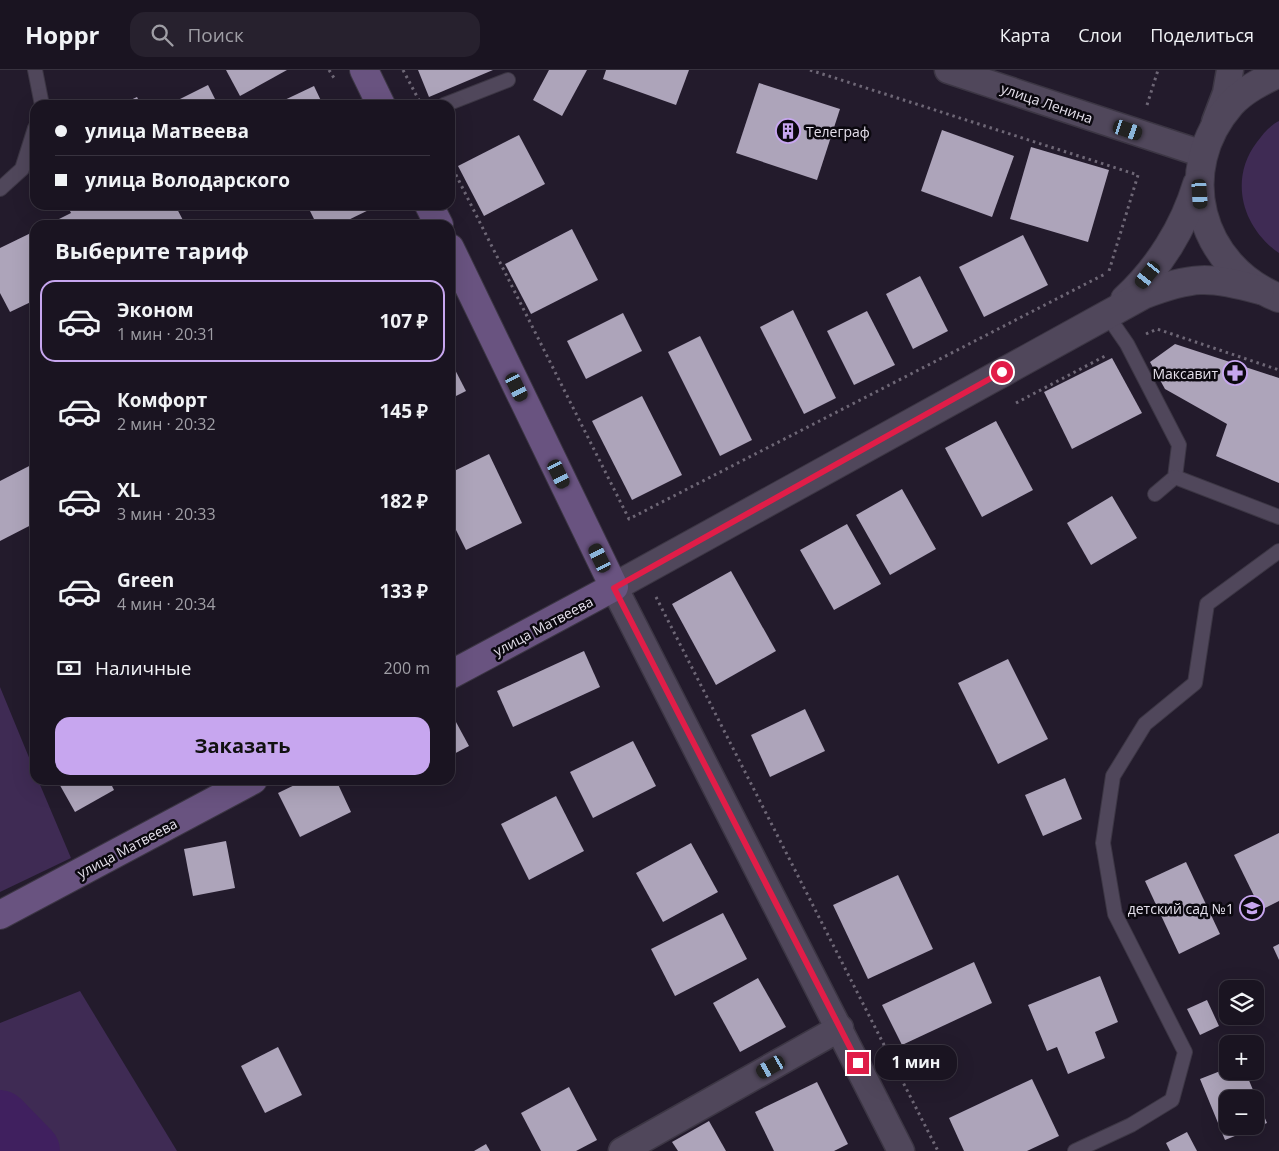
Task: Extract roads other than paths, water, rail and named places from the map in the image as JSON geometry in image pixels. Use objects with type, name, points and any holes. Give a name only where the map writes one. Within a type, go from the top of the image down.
[{"type":"main road","points":[[364,70],[379,100]]},
{"type":"main road","points":[[455,258],[614,588]]},
{"type":"main road","name":"улица Матвеева","points":[[455,672],[614,588]]},
{"type":"main road","name":"улица Матвеева","points":[[0,915],[244,785]]},
{"type":"street","name":"улица Ленина","points":[[948,70],[1201,166]]},
{"type":"street","points":[[1107,314],[1138,288],[1158,262],[1190,206],[1201,166],[1226,93],[1230,70]]},
{"type":"street","points":[[1213,129],[1232,104],[1250,88],[1279,73]]},
{"type":"street","points":[[1201,166],[1201,210],[1212,242],[1232,269],[1270,294]]},
{"type":"street","points":[[1107,314],[1177,282],[1204,278],[1234,283],[1270,294]]},
{"type":"street","name":"улица Матвеева","points":[[614,588],[1107,314]]},
{"type":"street","points":[[614,588],[840,1028],[901,1151]]},
{"type":"street","points":[[622,1151],[840,1028]]},
{"type":"lane","points":[[35,70],[41,100]]},
{"type":"lane","points":[[455,101],[508,80]]},
{"type":"lane","points":[[0,189],[22,168],[30,143]]},
{"type":"lane","points":[[1107,314],[1127,344],[1179,445],[1175,477],[1155,494]]},
{"type":"lane","points":[[1175,477],[1279,517]]},
{"type":"lane","points":[[1075,1151],[1131,1126],[1172,1100],[1185,1052],[1115,914],[1103,843],[1113,776],[1145,724],[1195,683],[1207,604],[1279,551]]},
{"type":"waterway","points":[[0,1119],[31,1151]]},
{"type":"place","name":"Телеграф","points":[[788,131]]},
{"type":"place","name":"Максавит","points":[[1235,373]]},
{"type":"place","name":"детский сад №1","points":[[1252,908]]}]
